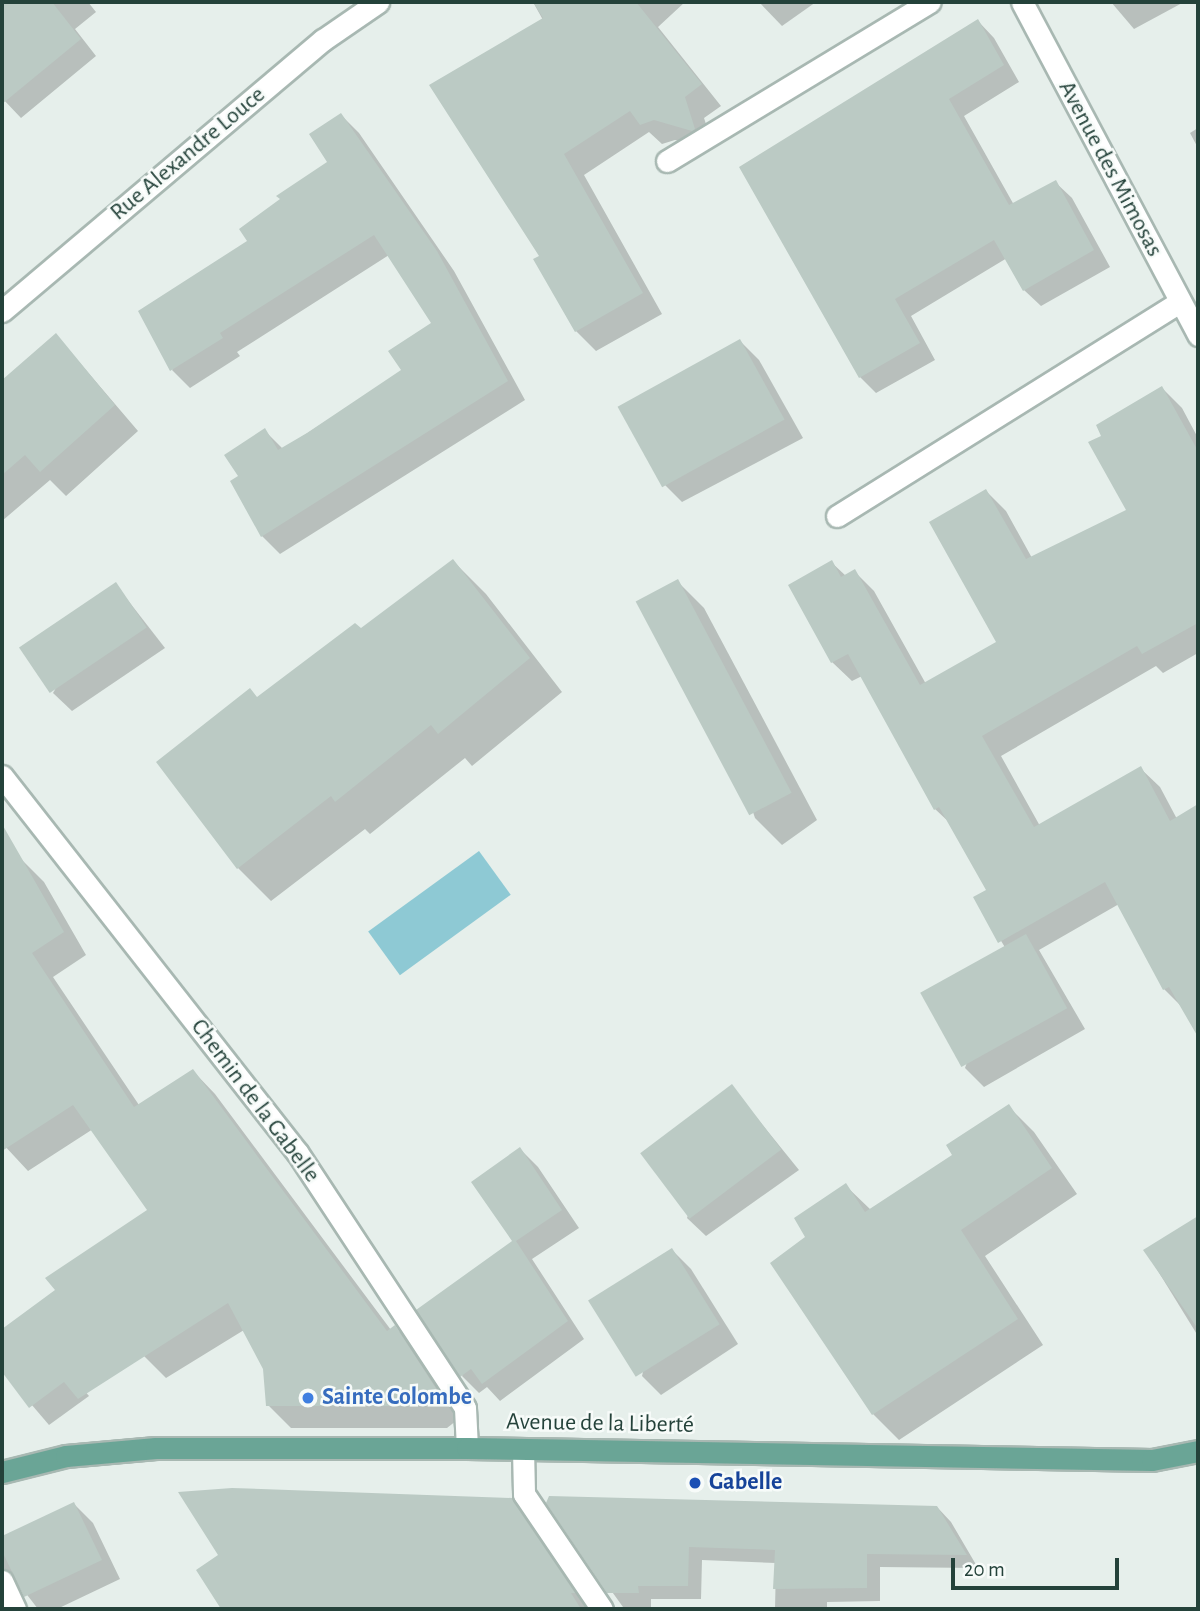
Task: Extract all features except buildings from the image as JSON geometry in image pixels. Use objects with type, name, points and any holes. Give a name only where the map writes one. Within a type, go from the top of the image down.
[{"type":"main road","name":"Avenue de la Liberté","points":[[2,1472],[66,1456],[156,1448],[467,1448],[1152,1460],[1198,1451]]},
{"type":"street","name":"Rue Alexandre Louce","points":[[2,311],[323,40],[378,2]]},
{"type":"street","points":[[667,161],[930,2]]},
{"type":"street","name":"Avenue des Mimosas","points":[[1022,2],[1189,297],[1198,335]]},
{"type":"street","points":[[837,516],[1189,297]]},
{"type":"street","name":"Chemin de la Gabelle","points":[[2,776],[298,1152],[465,1408],[467,1448]]},
{"type":"street","points":[[523,1449],[524,1494],[602,1609]]},
{"type":"street","points":[[2,1581],[15,1609]]},
{"type":"water","points":[[479,851],[511,895],[400,975],[368,932]]},
{"type":"place","name":"Sainte Colombe","points":[[308,1398]]},
{"type":"place","name":"Gabelle","points":[[695,1483]]}]
